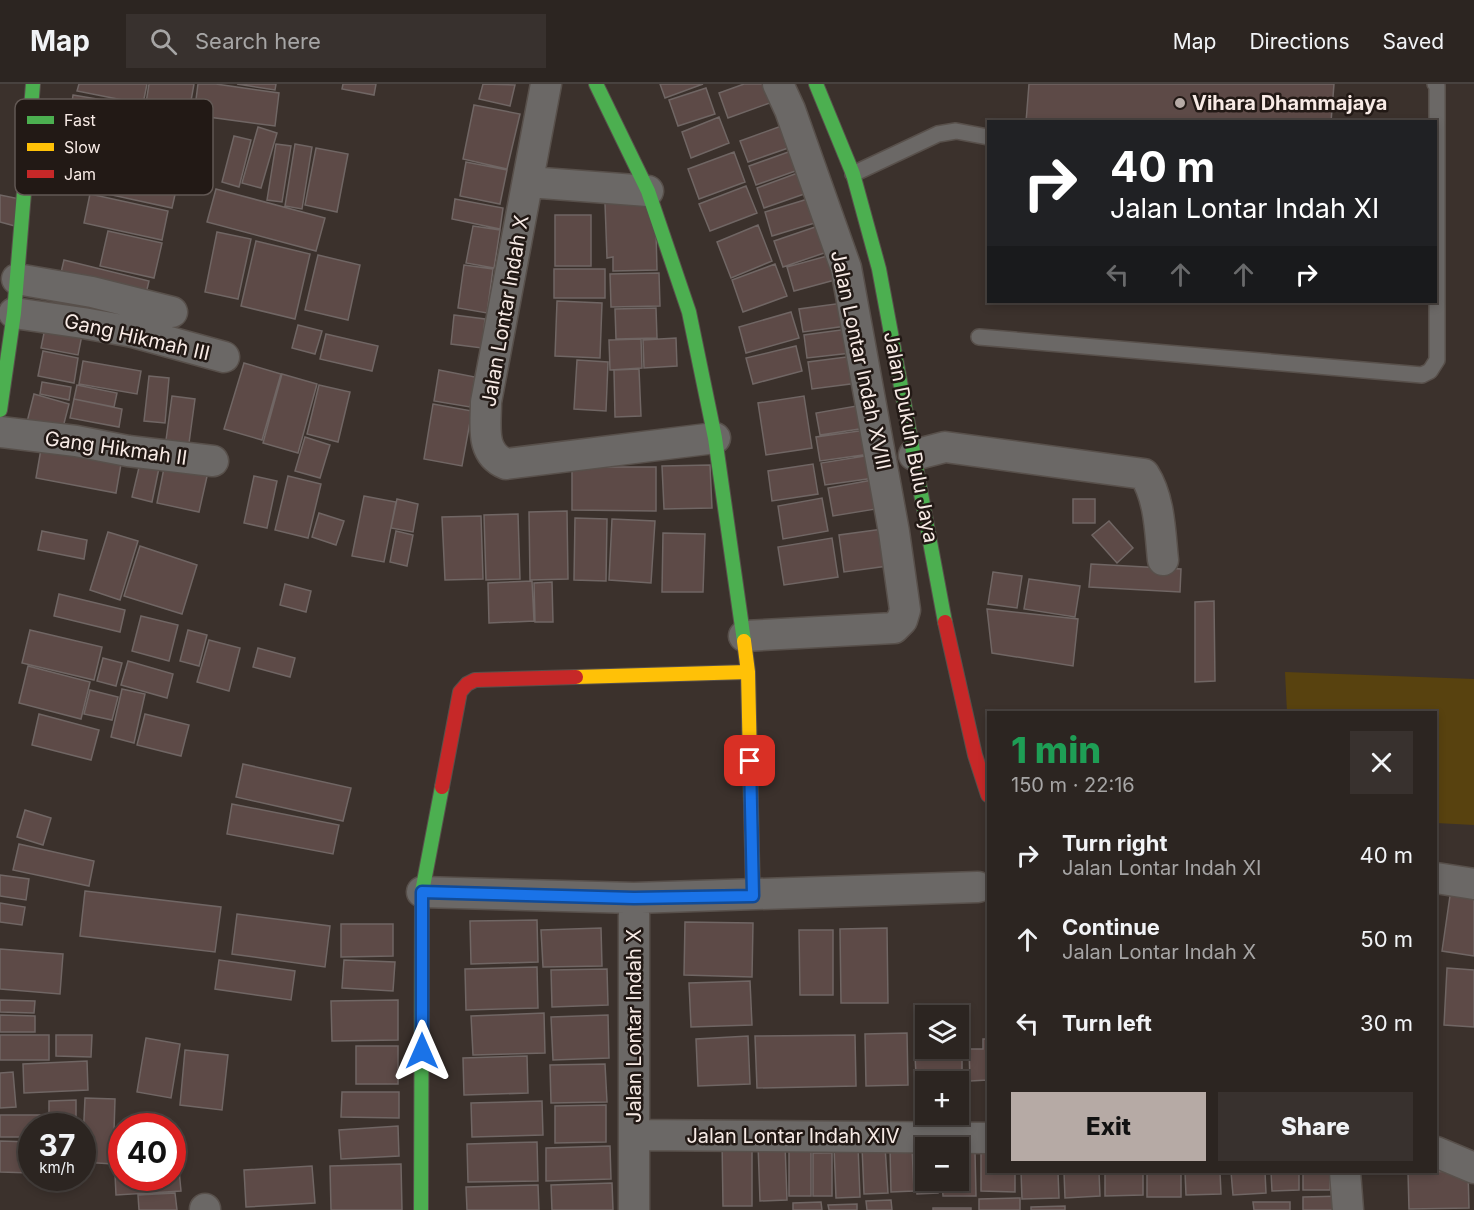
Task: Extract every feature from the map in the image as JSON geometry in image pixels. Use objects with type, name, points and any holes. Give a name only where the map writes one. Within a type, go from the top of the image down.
[{"type":"street","points":[[32,99],[33,84]]},
{"type":"street","name":"Jalan Lontar Indah X","points":[[546,84],[486,402],[486,442],[491,454],[506,464],[716,438]]},
{"type":"street","points":[[596,84],[648,191],[689,312],[716,438],[748,672],[753,896]]},
{"type":"street","name":"Jalan Lontar Indah XVIII","points":[[744,636],[894,628],[902,620],[905,610],[885,476],[846,268],[790,110],[778,84]]},
{"type":"street","name":"Jalan Dukuh Bulu Jaya","points":[[816,84],[853,174],[879,269],[950,647],[975,755],[987,792]]},
{"type":"street","points":[[528,182],[648,191]]},
{"type":"street","points":[[0,410],[14,313],[24,195]]},
{"type":"street","points":[[17,279],[92,292],[172,312]]},
{"type":"street","name":"Gang Hikmah III","points":[[14,313],[133,332],[224,357]]},
{"type":"street","name":"Gang Hikmah II","points":[[9,434],[76,441],[128,451],[213,461]]},
{"type":"street","points":[[914,455],[945,447],[1144,474],[1152,486],[1159,517],[1163,560]]},
{"type":"street","points":[[421,1210],[422,892],[460,692],[467,684],[475,680],[748,672]]},
{"type":"street","points":[[1437,878],[1474,884]]},
{"type":"street","points":[[422,892],[634,898],[753,896],[978,887]]},
{"type":"street","name":"Jalan Lontar Indah X","points":[[633,1210],[634,898]]},
{"type":"street","name":"Jalan Lontar Indah XIV","points":[[634,1135],[987,1138]]},
{"type":"street","points":[[1437,1152],[1474,1168]]},
{"type":"street","points":[[1345,1173],[1348,1210]]},
{"type":"lane","points":[[979,337],[1422,375],[1430,371],[1437,360],[1437,86],[1435,84]]},
{"type":"lane","points":[[853,174],[938,134],[956,131],[987,137]]},
{"type":"shaded area","points":[[1285,672],[1474,679],[1474,825],[1437,823],[1437,711],[1287,711]]},
{"type":"building","points":[[79,84],[147,84],[144,99],[118,99],[77,91]]},
{"type":"building","points":[[149,84],[194,84],[191,99],[147,99]]},
{"type":"building","points":[[198,84],[216,84],[279,93],[275,126],[213,118],[213,99],[196,99]]},
{"type":"building","points":[[237,84],[276,84],[275,90]]},
{"type":"building","points":[[343,84],[376,84],[374,95],[342,89]]},
{"type":"building","points":[[483,84],[515,85],[510,106],[479,99]]},
{"type":"building","points":[[660,84],[703,84],[665,98]]},
{"type":"building","points":[[744,84],[772,84],[778,100],[728,118],[719,93]]},
{"type":"building","name":"Vihara Dhammajaya","points":[[1029,84],[1334,84],[1331,120],[1026,120]]},
{"type":"building","points":[[706,88],[715,114],[678,126],[669,100]]},
{"type":"building","points":[[73,95],[98,99],[72,99]]},
{"type":"building","points":[[474,105],[520,114],[507,169],[463,159]]},
{"type":"building","points":[[719,117],[729,143],[691,158],[682,132]]},
{"type":"building","points":[[787,124],[794,146],[748,162],[740,141]]},
{"type":"building","points":[[258,127],[277,133],[261,188],[242,183]]},
{"type":"building","points":[[234,136],[251,140],[239,187],[222,182]]},
{"type":"building","points":[[276,144],[291,146],[282,202],[267,200]]},
{"type":"building","points":[[295,144],[312,147],[302,209],[285,206]]},
{"type":"building","points":[[316,148],[348,154],[337,212],[305,205]]},
{"type":"building","points":[[794,150],[801,169],[756,185],[749,166]]},
{"type":"building","points":[[734,152],[745,182],[699,199],[688,169]]},
{"type":"building","points":[[466,162],[507,170],[500,204],[460,196]]},
{"type":"building","points":[[803,171],[810,192],[764,208],[757,188]]},
{"type":"building","points":[[746,186],[757,213],[710,231],[699,204]]},
{"type":"building","points":[[216,189],[325,218],[316,251],[207,222]]},
{"type":"building","points":[[0,195],[20,199],[15,226],[0,222]]},
{"type":"building","points":[[90,195],[168,211],[162,240],[84,223]]},
{"type":"building","points":[[112,195],[175,195],[172,208]]},
{"type":"building","points":[[811,198],[818,222],[772,236],[765,212]]},
{"type":"building","points":[[455,199],[503,208],[500,229],[452,219]]},
{"type":"building","points":[[648,202],[656,231],[657,270],[613,271],[613,257],[607,258],[605,203]]},
{"type":"building","points":[[555,215],[591,215],[591,266],[555,266]]},
{"type":"building","points":[[824,224],[833,250],[783,267],[774,241]]},
{"type":"building","points":[[758,225],[772,261],[731,278],[717,242]]},
{"type":"building","points":[[473,226],[500,230],[494,268],[466,263]]},
{"type":"building","points":[[108,231],[162,243],[154,278],[100,266]]},
{"type":"building","points":[[217,232],[251,239],[238,299],[205,292]]},
{"type":"building","points":[[256,241],[310,254],[295,319],[241,306]]},
{"type":"building","points":[[838,253],[846,277],[794,291],[787,267]]},
{"type":"building","points":[[318,255],[360,265],[348,320],[305,310]]},
{"type":"building","points":[[64,260],[149,281],[144,302],[59,281]]},
{"type":"building","points":[[775,264],[787,296],[743,312],[732,280]]},
{"type":"building","points":[[464,265],[493,269],[487,313],[458,308]]},
{"type":"building","points":[[554,269],[605,269],[605,298],[554,298]]},
{"type":"building","points":[[659,273],[660,306],[611,307],[610,274]]},
{"type":"building","points":[[557,301],[602,303],[600,358],[555,356]]},
{"type":"building","points":[[843,303],[846,326],[803,332],[799,309]]},
{"type":"building","points":[[656,308],[657,338],[616,339],[615,309]]},
{"type":"building","points":[[791,312],[799,338],[746,353],[739,327]]},
{"type":"building","points":[[454,315],[485,319],[482,348],[451,344]]},
{"type":"building","points":[[298,325],[322,331],[315,354],[292,348]]},
{"type":"building","points":[[45,328],[82,335],[78,355],[41,348]]},
{"type":"building","points":[[848,329],[851,353],[807,358],[804,335]]},
{"type":"building","points":[[326,334],[378,346],[372,371],[320,359]]},
{"type":"building","points":[[676,338],[677,366],[644,368],[643,340]]},
{"type":"building","points":[[641,339],[642,368],[610,370],[609,340]]},
{"type":"building","points":[[796,346],[802,371],[753,384],[746,358]]},
{"type":"building","points":[[43,351],[78,358],[74,383],[38,376]]},
{"type":"building","points":[[854,356],[858,383],[812,389],[808,362]]},
{"type":"building","points":[[577,360],[608,362],[606,411],[574,409]]},
{"type":"building","points":[[83,361],[141,371],[137,394],[79,384]]},
{"type":"building","points":[[244,363],[281,374],[262,440],[224,429]]},
{"type":"building","points":[[639,369],[641,416],[615,417],[614,370]]},
{"type":"building","points":[[439,370],[475,377],[470,407],[434,401]]},
{"type":"building","points":[[282,374],[317,384],[298,453],[263,443]]},
{"type":"building","points":[[149,376],[169,378],[165,423],[144,421]]},
{"type":"building","points":[[42,382],[71,387],[69,400],[40,394]]},
{"type":"building","points":[[77,385],[117,393],[114,407],[74,399]]},
{"type":"building","points":[[319,385],[350,392],[338,442],[307,434]]},
{"type":"building","points":[[34,394],[69,404],[61,435],[26,426]]},
{"type":"building","points":[[172,396],[195,399],[189,443],[166,440]]},
{"type":"building","points":[[804,396],[812,448],[766,455],[758,403]]},
{"type":"building","points":[[74,399],[122,409],[119,427],[70,418]]},
{"type":"building","points":[[433,404],[472,411],[462,466],[424,459]]},
{"type":"building","points":[[862,405],[866,428],[820,435],[816,413]]},
{"type":"building","points":[[866,430],[870,454],[820,461],[816,437]]},
{"type":"building","points":[[305,437],[330,445],[320,478],[295,471]]},
{"type":"building","points":[[41,449],[121,464],[116,493],[36,478]]},
{"type":"building","points":[[871,455],[874,478],[825,485],[821,463]]},
{"type":"building","points":[[141,459],[160,463],[152,502],[132,497]]},
{"type":"building","points":[[165,463],[208,472],[199,512],[157,503]]},
{"type":"building","points":[[813,464],[818,494],[772,501],[768,471]]},
{"type":"building","points":[[710,465],[712,508],[664,509],[662,466]]},
{"type":"building","points":[[572,467],[656,467],[656,511],[572,510]]},
{"type":"building","points":[[254,476],[277,481],[267,528],[244,523]]},
{"type":"building","points":[[288,476],[321,484],[308,538],[275,530]]},
{"type":"building","points":[[878,479],[882,508],[833,516],[828,488]]},
{"type":"building","points":[[364,496],[396,502],[384,562],[352,556]]},
{"type":"building","points":[[822,498],[828,531],[783,539],[778,506]]},
{"type":"building","points":[[397,499],[418,504],[413,532],[391,528]]},
{"type":"building","points":[[1073,499],[1095,499],[1095,523],[1073,523]]},
{"type":"building","points":[[567,511],[568,579],[530,580],[529,512]]},
{"type":"building","points":[[319,513],[344,521],[336,545],[312,537]]},
{"type":"building","points":[[518,514],[520,579],[486,580],[484,515]]},
{"type":"building","points":[[481,516],[483,579],[445,580],[442,517]]},
{"type":"building","points":[[575,518],[607,519],[606,581],[574,580]]},
{"type":"building","points":[[612,519],[655,521],[651,583],[609,580]]},
{"type":"building","points":[[1109,521],[1133,548],[1117,563],[1092,535]]},
{"type":"building","points":[[890,528],[895,565],[844,572],[839,535]]},
{"type":"building","points":[[42,531],[87,540],[84,559],[38,550]]},
{"type":"building","points":[[396,531],[413,535],[407,566],[390,562]]},
{"type":"building","points":[[108,532],[138,541],[120,600],[90,590]]},
{"type":"building","points":[[663,533],[705,534],[703,592],[662,592]]},
{"type":"building","points":[[832,538],[838,577],[784,585],[778,547]]},
{"type":"building","points":[[140,546],[197,565],[182,614],[124,596]]},
{"type":"building","points":[[1091,564],[1181,569],[1180,592],[1089,587]]},
{"type":"building","points":[[993,572],[1022,576],[1017,608],[988,604]]},
{"type":"building","points":[[1029,579],[1080,586],[1075,617],[1024,609]]},
{"type":"building","points":[[532,581],[534,621],[489,623],[488,583]]},
{"type":"building","points":[[552,582],[553,622],[535,622],[534,583]]},
{"type":"building","points":[[285,584],[311,591],[306,612],[280,605]]},
{"type":"building","points":[[59,594],[125,610],[120,632],[54,616]]},
{"type":"building","points":[[1214,601],[1215,681],[1195,682],[1195,602]]},
{"type":"building","points":[[987,609],[1078,619],[1073,666],[992,653]]},
{"type":"building","points":[[141,616],[178,625],[169,661],[132,651]]},
{"type":"building","points":[[30,630],[102,647],[94,680],[22,663]]},
{"type":"building","points":[[188,630],[207,635],[199,666],[180,661]]},
{"type":"building","points":[[209,640],[240,648],[229,691],[197,682]]},
{"type":"building","points":[[258,648],[295,658],[290,677],[253,667]]},
{"type":"building","points":[[103,658],[122,663],[116,686],[97,681]]},
{"type":"building","points":[[128,661],[173,674],[167,698],[121,685]]},
{"type":"building","points":[[28,666],[90,682],[81,719],[19,703]]},
{"type":"building","points":[[122,689],[145,694],[134,743],[111,737]]},
{"type":"building","points":[[90,690],[118,697],[112,720],[84,714]]},
{"type":"building","points":[[39,714],[99,730],[91,760],[32,745]]},
{"type":"building","points":[[145,714],[189,725],[181,756],[137,745]]},
{"type":"building","points":[[243,764],[351,788],[343,821],[236,797]]},
{"type":"building","points":[[232,804],[339,825],[333,854],[227,834]]},
{"type":"building","points":[[25,810],[51,818],[43,845],[17,837]]},
{"type":"building","points":[[19,844],[94,861],[89,886],[13,870]]},
{"type":"building","points":[[0,875],[29,879],[26,900],[0,896]]},
{"type":"building","points":[[1451,889],[1474,892],[1474,956],[1442,951]]},
{"type":"building","points":[[85,891],[221,907],[215,952],[80,936]]},
{"type":"building","points":[[0,903],[25,907],[22,925],[0,922]]},
{"type":"building","points":[[237,914],[330,926],[325,967],[232,954]]},
{"type":"building","points":[[537,920],[538,962],[471,964],[470,921]]},
{"type":"building","points":[[685,922],[753,923],[752,977],[684,975]]},
{"type":"building","points":[[341,924],[393,924],[393,956],[341,957]]},
{"type":"building","points":[[601,928],[602,966],[543,967],[541,930]]},
{"type":"building","points":[[887,928],[888,1003],[841,1003],[840,929]]},
{"type":"building","points":[[799,930],[833,930],[833,995],[800,995]]},
{"type":"building","points":[[0,949],[63,954],[60,994],[0,989]]},
{"type":"building","points":[[219,960],[295,971],[291,1000],[215,989]]},
{"type":"building","points":[[344,960],[395,962],[393,991],[342,988]]},
{"type":"building","points":[[537,967],[538,1008],[466,1010],[465,969]]},
{"type":"building","points":[[1447,968],[1474,970],[1474,1027],[1444,1025]]},
{"type":"building","points":[[607,969],[608,1005],[552,1007],[551,970]]},
{"type":"building","points":[[750,981],[752,1025],[691,1027],[689,983]]},
{"type":"building","points":[[0,1000],[35,1001],[34,1013],[0,1012]]},
{"type":"building","points":[[398,1000],[398,1040],[332,1041],[331,1001]]},
{"type":"building","points":[[544,1013],[545,1053],[473,1055],[471,1016]]},
{"type":"building","points":[[0,1015],[35,1016],[35,1032],[0,1032]]},
{"type":"building","points":[[608,1015],[609,1058],[553,1060],[551,1017]]},
{"type":"building","points":[[907,1033],[908,1085],[866,1086],[865,1034]]},
{"type":"building","points":[[0,1035],[49,1035],[49,1060],[0,1060]]},
{"type":"building","points":[[56,1035],[92,1035],[91,1057],[56,1056]]},
{"type":"building","points":[[855,1035],[856,1086],[757,1088],[755,1036]]},
{"type":"building","points":[[748,1036],[750,1084],[698,1086],[696,1039]]},
{"type":"building","points":[[146,1038],[180,1044],[171,1098],[137,1092]]},
{"type":"building","points":[[983,1039],[987,1039],[987,1080],[970,1081],[969,1049],[983,1049]]},
{"type":"building","points":[[356,1046],[398,1046],[398,1084],[356,1084]]},
{"type":"building","points":[[185,1050],[228,1055],[222,1110],[180,1105]]},
{"type":"building","points":[[527,1056],[528,1093],[464,1095],[463,1058]]},
{"type":"building","points":[[915,1059],[962,1059],[962,1071],[916,1071]]},
{"type":"building","points":[[87,1061],[88,1090],[24,1093],[23,1064]]},
{"type":"building","points":[[605,1064],[607,1102],[551,1103],[550,1065]]},
{"type":"building","points":[[13,1072],[16,1107],[0,1108],[0,1073]]},
{"type":"building","points":[[342,1092],[399,1092],[399,1118],[341,1117]]},
{"type":"building","points":[[85,1098],[115,1099],[115,1113],[108,1113],[108,1164],[96,1163],[96,1113],[84,1113]]},
{"type":"building","points":[[76,1100],[76,1113],[49,1113],[49,1101]]},
{"type":"building","points":[[542,1101],[543,1135],[472,1137],[471,1103]]},
{"type":"building","points":[[606,1105],[606,1142],[555,1143],[555,1106]]},
{"type":"building","points":[[0,1115],[18,1115],[18,1137],[0,1137]]},
{"type":"building","points":[[398,1126],[399,1156],[341,1159],[339,1130]]},
{"type":"building","points":[[722,1140],[752,1140],[752,1206],[723,1206]]},
{"type":"building","points":[[0,1141],[18,1142],[18,1173],[0,1172]]},
{"type":"building","points":[[537,1142],[538,1181],[468,1182],[467,1144]]},
{"type":"building","points":[[785,1143],[787,1200],[760,1201],[758,1144]]},
{"type":"building","points":[[789,1145],[811,1146],[811,1196],[789,1196]]},
{"type":"building","points":[[610,1146],[611,1179],[546,1181],[546,1148]]},
{"type":"building","points":[[858,1146],[860,1197],[836,1198],[834,1147]]},
{"type":"building","points":[[885,1146],[888,1193],[864,1194],[862,1147]]},
{"type":"building","points":[[912,1147],[914,1191],[891,1192],[890,1148]]},
{"type":"building","points":[[981,1151],[987,1151],[987,1173],[1015,1173],[1015,1192],[981,1191]]},
{"type":"building","points":[[969,1152],[975,1152],[976,1196],[943,1196],[943,1191],[969,1191]]},
{"type":"building","points":[[813,1153],[832,1153],[832,1196],[813,1196]]},
{"type":"building","points":[[401,1164],[402,1210],[331,1210],[330,1166]]},
{"type":"building","points":[[312,1166],[315,1203],[246,1207],[244,1170]]},
{"type":"building","points":[[1468,1171],[1469,1208],[1409,1209],[1408,1173]]},
{"type":"building","points":[[1021,1173],[1058,1173],[1059,1198],[1022,1199]]},
{"type":"building","points":[[1064,1173],[1099,1173],[1100,1196],[1065,1198]]},
{"type":"building","points":[[1105,1173],[1143,1173],[1143,1195],[1105,1196]]},
{"type":"building","points":[[1147,1173],[1181,1173],[1181,1197],[1147,1197]]},
{"type":"building","points":[[1185,1173],[1220,1173],[1221,1194],[1186,1195]]},
{"type":"building","points":[[1231,1173],[1265,1173],[1266,1193],[1233,1195]]},
{"type":"building","points":[[1271,1173],[1299,1173],[1299,1190],[1272,1191]]},
{"type":"building","points":[[1303,1173],[1330,1173],[1330,1190],[1303,1190]]},
{"type":"building","points":[[612,1183],[613,1210],[552,1210],[551,1185]]},
{"type":"building","points":[[538,1185],[539,1210],[467,1210],[466,1187]]},
{"type":"building","points":[[116,1191],[181,1191],[116,1195]]},
{"type":"building","points":[[917,1191],[938,1191],[938,1193],[917,1194]]},
{"type":"building","points":[[175,1193],[177,1210],[139,1210],[138,1195]]},
{"type":"building","points":[[1344,1196],[1345,1210],[1303,1210],[1303,1197]]},
{"type":"building","points":[[1020,1198],[1020,1210],[979,1210],[979,1199]]},
{"type":"building","points":[[891,1200],[892,1210],[867,1210],[866,1201]]},
{"type":"building","points":[[821,1202],[822,1210],[793,1210],[793,1203]]},
{"type":"building","points":[[1253,1202],[1290,1202],[1290,1210],[1254,1210]]},
{"type":"building","points":[[857,1204],[857,1210],[829,1210],[828,1205]]},
{"type":"building","points":[[1065,1206],[1065,1210],[1031,1210],[1031,1207]]},
{"type":"building","points":[[933,1208],[971,1208],[971,1210],[933,1210]]},
{"type":"traffic: fast","points":[[32,99],[33,84]]},
{"type":"traffic: fast","points":[[596,84],[648,191],[689,312],[715,438],[744,641]]},
{"type":"traffic: fast","points":[[816,84],[853,174],[879,269],[945,622]]},
{"type":"traffic: fast","points":[[0,410],[14,313],[24,195]]},
{"type":"traffic: fast","points":[[421,1210],[422,892],[442,787]]},
{"type":"traffic: slow","points":[[744,641],[748,672],[753,895]]},
{"type":"traffic: slow","points":[[576,677],[748,672]]},
{"type":"traffic: jam","points":[[945,622],[975,755],[987,792]]},
{"type":"traffic: jam","points":[[442,787],[460,692],[467,684],[475,680],[576,677]]},
{"type":"place","name":"Vihara Dhammajaya","points":[[1180,103]]},
{"type":"route","points":[[422,1051],[422,892],[634,898],[753,896],[750,761]]}]
